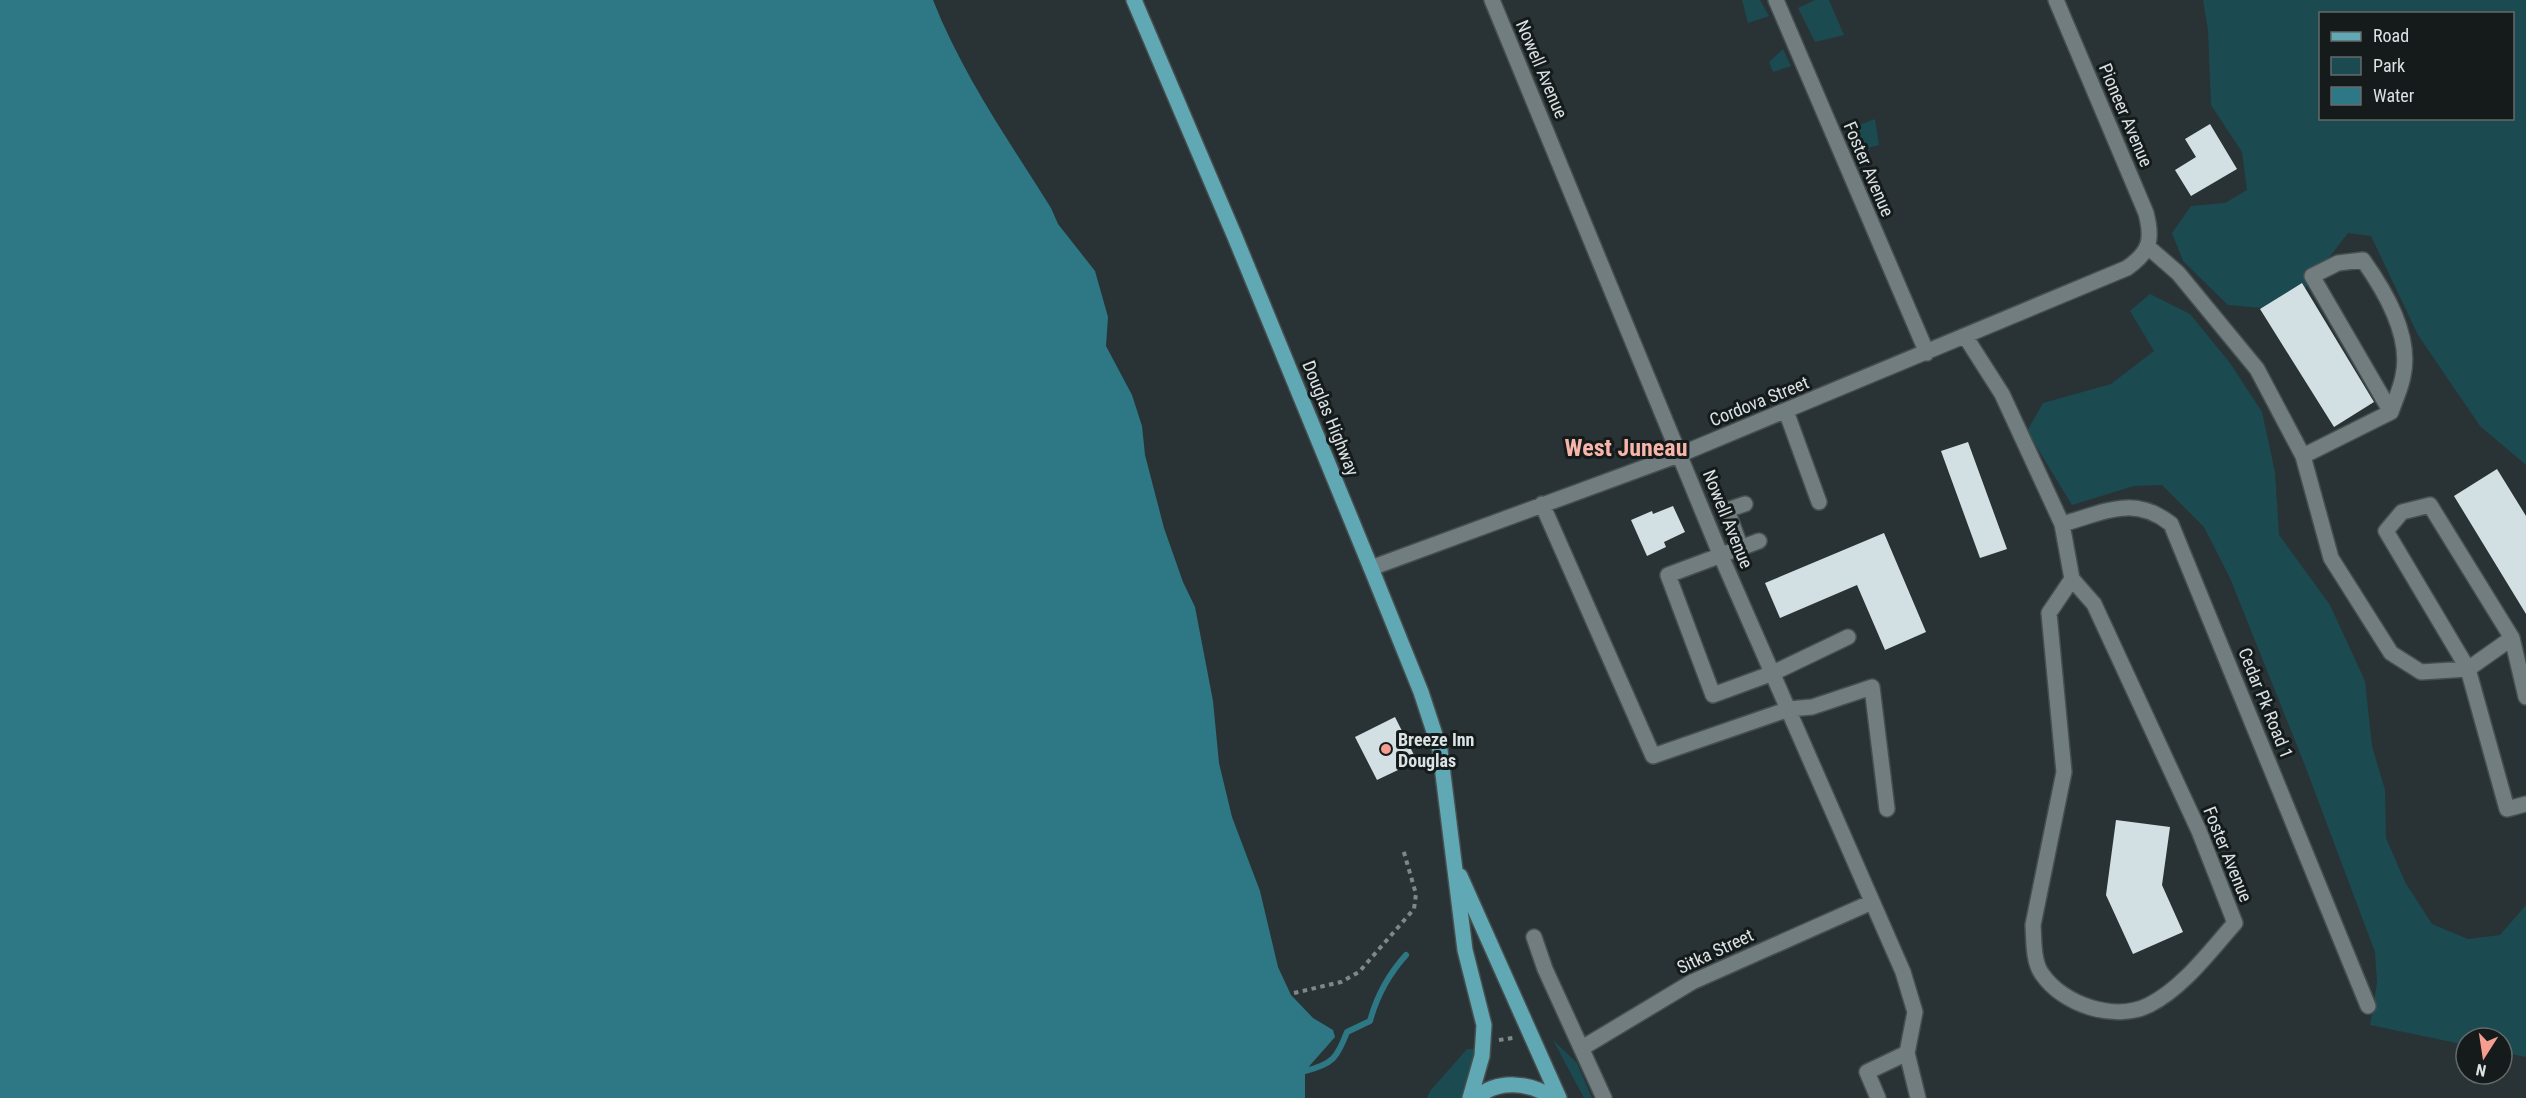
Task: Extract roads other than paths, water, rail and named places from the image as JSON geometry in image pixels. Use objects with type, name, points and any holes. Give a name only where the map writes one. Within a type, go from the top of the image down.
[{"type":"main road","name":"Douglas Highway","points":[[1134,0],[1371,567],[1421,692],[1440,750],[1465,950],[1484,1025],[1482,1056],[1470,1098]]},
{"type":"main road","points":[[1453,862],[1559,1098]]},
{"type":"main road","points":[[1476,1098],[1498,1086],[1517,1084],[1535,1088],[1553,1098]]},
{"type":"street","name":"Nowell Avenue","points":[[1492,0],[1681,454],[1721,556],[1903,972],[1915,1012],[1906,1053]]},
{"type":"street","name":"Foster Avenue","points":[[1776,0],[1927,353]]},
{"type":"street","name":"Pioneer Avenue","points":[[2056,0],[2146,213],[2151,231],[2148,247]]},
{"type":"street","name":"Cordova Street","points":[[1371,567],[1681,454],[1927,353],[2127,268],[2139,260],[2148,247]]},
{"type":"street","points":[[2148,247],[2178,273],[2257,369],[2303,456],[2331,558],[2391,653],[2421,672],[2468,669],[2512,638]]},
{"type":"street","points":[[2303,456],[2391,412],[2404,375],[2403,340],[2386,293],[2363,260],[2338,263],[2312,276],[2391,412]]},
{"type":"street","points":[[1965,336],[2002,394],[2062,524],[2072,579]]},
{"type":"street","points":[[1786,411],[1819,502]]},
{"type":"street","points":[[1542,504],[1653,756],[1789,709],[1812,707],[1872,687],[1887,809]]},
{"type":"street","points":[[1741,548],[1727,510],[1745,504]]},
{"type":"street","points":[[2526,697],[2512,638],[2430,505],[2402,512],[2385,531],[2468,669],[2507,809],[2526,804]]},
{"type":"street","name":"Cedar Pk Road 1","points":[[2062,524],[2128,506],[2159,514],[2171,524],[2368,1005]]},
{"type":"street","points":[[1759,541],[1668,575],[1713,695],[1773,673],[1848,637]]},
{"type":"street","name":"Foster Avenue","points":[[2072,579],[2094,604],[2199,831],[2235,923],[2177,984],[2148,1005],[2120,1012],[2090,1007],[2064,995],[2041,974],[2034,949],[2033,925],[2064,772],[2049,613],[2072,579]]},
{"type":"street","name":"Sitka Street","points":[[1582,1048],[1692,982],[1872,902]]},
{"type":"street","points":[[1534,937],[1545,969],[1604,1098]]},
{"type":"street","points":[[1878,1098],[1867,1072],[1906,1053],[1918,1098]]},
{"type":"water","points":[[0,0],[933,0],[958,54],[987,107],[1051,208],[1058,224],[1095,271],[1108,317],[1106,346],[1132,395],[1142,426],[1145,455],[1164,528],[1183,582],[1195,607],[1213,701],[1219,763],[1232,817],[1260,891],[1278,967],[1291,995],[1313,1018],[1333,1030],[1335,1037],[1305,1071],[1305,1098],[0,1098]]},
{"type":"waterway","points":[[1305,1071],[1322,1066],[1333,1059],[1347,1032],[1370,1021],[1384,986],[1406,955]]},
{"type":"place","name":"Breeze Inn Douglas","points":[[1386,749]]},
{"type":"district","name":"West Juneau","points":[[1626,448]]}]
